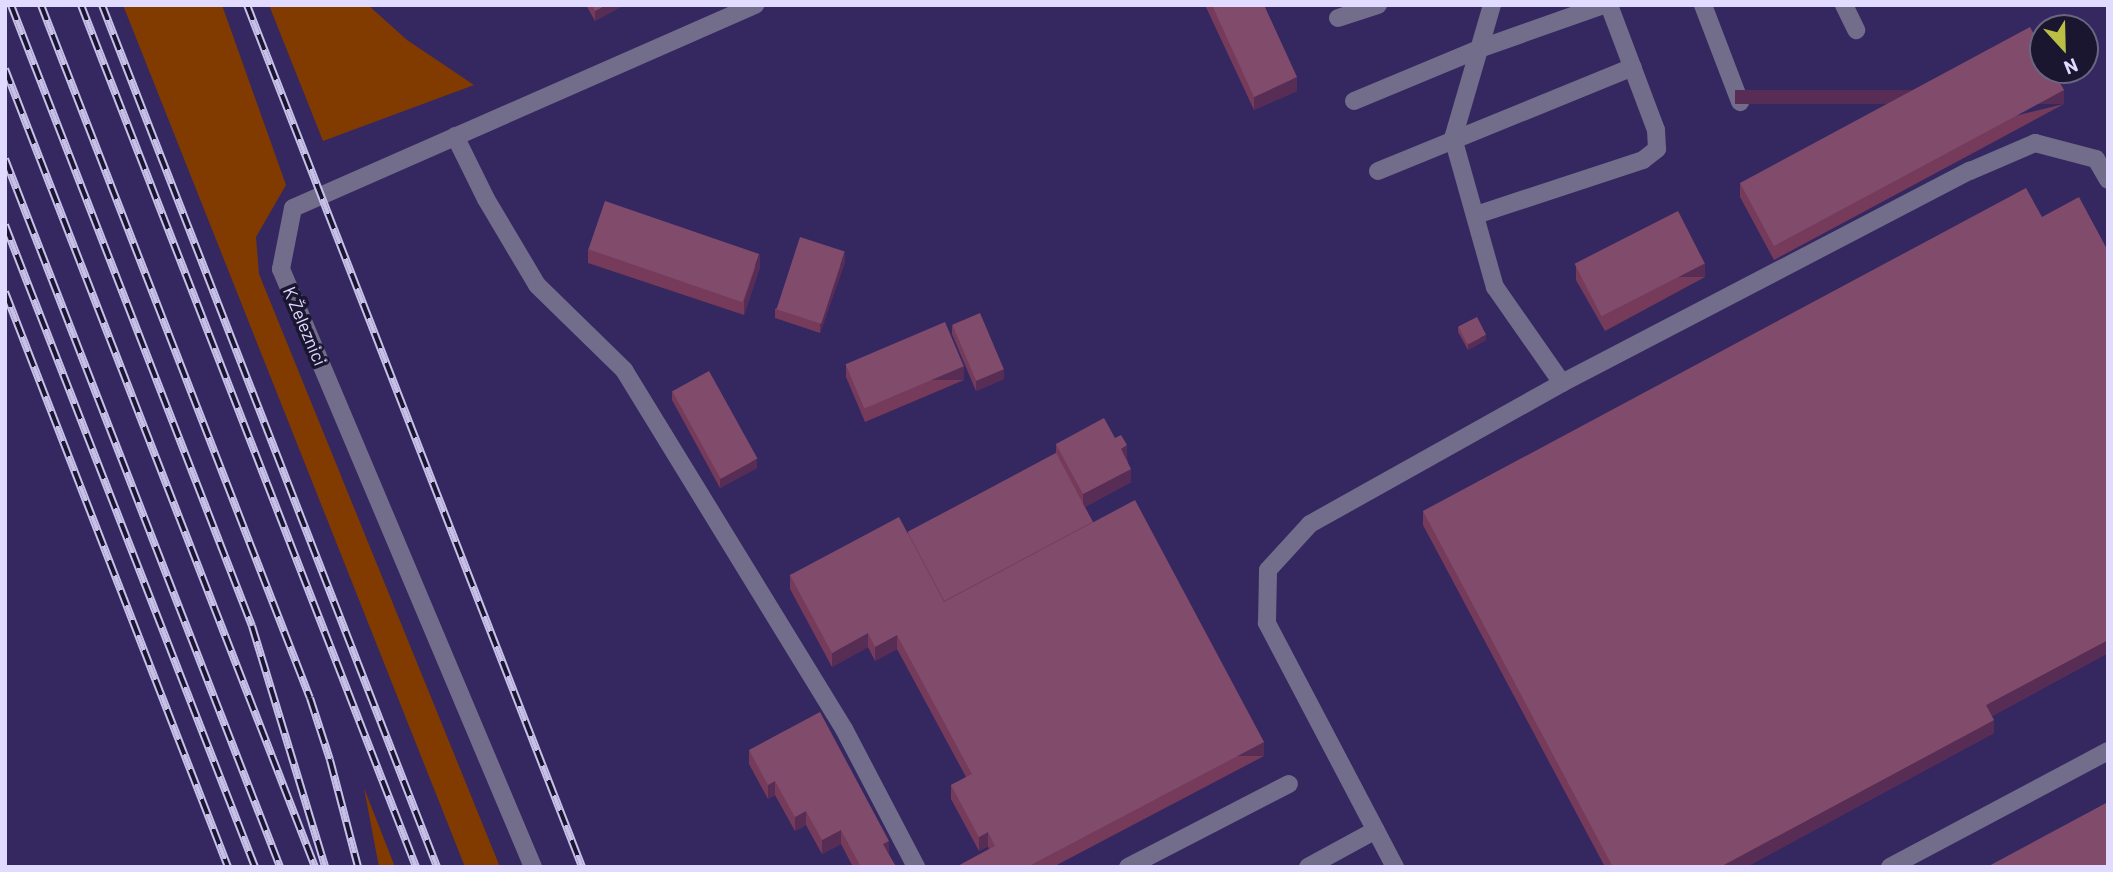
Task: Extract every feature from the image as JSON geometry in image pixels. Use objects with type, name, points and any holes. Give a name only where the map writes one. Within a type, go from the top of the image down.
[{"type":"street","name":"K Železnici","points":[[533,867],[281,269],[293,208],[755,5]]},
{"type":"street","points":[[1338,18],[1378,5]]},
{"type":"street","points":[[1492,5],[1453,138],[1495,287],[1562,383]]},
{"type":"street","points":[[1354,101],[1479,49],[1603,5]]},
{"type":"street","points":[[1476,215],[1643,160],[1657,149],[1657,130],[1609,5]]},
{"type":"street","points":[[1703,5],[1740,102]]},
{"type":"street","points":[[1844,5],[1856,30]]},
{"type":"street","points":[[1378,171],[1453,138],[1633,67]]},
{"type":"street","points":[[455,136],[486,199],[537,285],[624,370],[837,718],[916,867]]},
{"type":"street","points":[[1395,867],[1267,623],[1268,570],[1311,524],[1562,383],[1970,172],[2035,143],[2096,159],[2108,180]]},
{"type":"street","points":[[1890,867],[2108,751]]},
{"type":"street","points":[[1128,867],[1289,784]]},
{"type":"street","points":[[1308,867],[1376,830]]},
{"type":"shaded area","points":[[123,5],[222,5],[286,185],[256,237],[259,274],[500,867],[465,867]]},
{"type":"shaded area","points":[[269,5],[368,5],[407,40],[474,85],[323,141]]},
{"type":"shaded area","points":[[364,788],[395,867],[379,867]]},
{"type":"building","points":[[592,5],[606,5],[595,11]]},
{"type":"building","points":[[1212,5],[1264,5],[1297,77],[1254,97]]},
{"type":"building","points":[[2029,28],[2029,84],[2061,84],[2064,90],[1774,246],[1740,183]]},
{"type":"building","points":[[2026,188],[2042,217],[2079,197],[2108,251],[2108,640],[1986,705],[1994,720],[1720,867],[1613,867],[1423,511]]},
{"type":"building","points":[[605,201],[759,254],[743,302],[588,249]]},
{"type":"building","points":[[1678,211],[1705,264],[1601,316],[1575,264]]},
{"type":"building","points":[[800,237],[845,252],[821,324],[777,309]]},
{"type":"building","points":[[980,313],[1004,369],[976,381],[952,325]]},
{"type":"building","points":[[1477,317],[1486,335],[1467,344],[1458,327]]},
{"type":"building","points":[[945,322],[964,366],[864,408],[846,364]]},
{"type":"building","points":[[709,371],[757,458],[721,479],[672,391]]},
{"type":"building","points":[[1104,418],[1115,438],[1121,435],[1127,445],[1121,449],[1131,469],[1083,494],[1056,444]]},
{"type":"building","points":[[1056,453],[1093,522],[944,601],[908,532]]},
{"type":"building","points":[[1135,500],[1264,742],[1027,867],[956,867],[995,846],[988,832],[979,837],[951,785],[972,774],[897,635],[875,647],[868,633],[832,653],[790,575],[899,517],[944,602]]},
{"type":"building","points":[[820,712],[889,841],[883,844],[896,867],[861,867],[841,830],[822,840],[806,811],[795,817],[775,781],[768,785],[749,750]]},
{"type":"building","points":[[2108,802],[2108,867],[1987,867]]},
{"type":"railway","points":[[11,5],[252,626],[325,867]]},
{"type":"railway","points":[[41,5],[310,698],[330,760],[358,867]]},
{"type":"railway","points":[[81,5],[416,867]]},
{"type":"railway","points":[[102,5],[437,867]]},
{"type":"railway","points":[[247,5],[582,867]]},
{"type":"railway","points":[[5,69],[315,867]]},
{"type":"railway","points":[[5,159],[280,867]]},
{"type":"railway","points":[[5,225],[255,867]]},
{"type":"railway","points":[[5,292],[228,867]]}]
